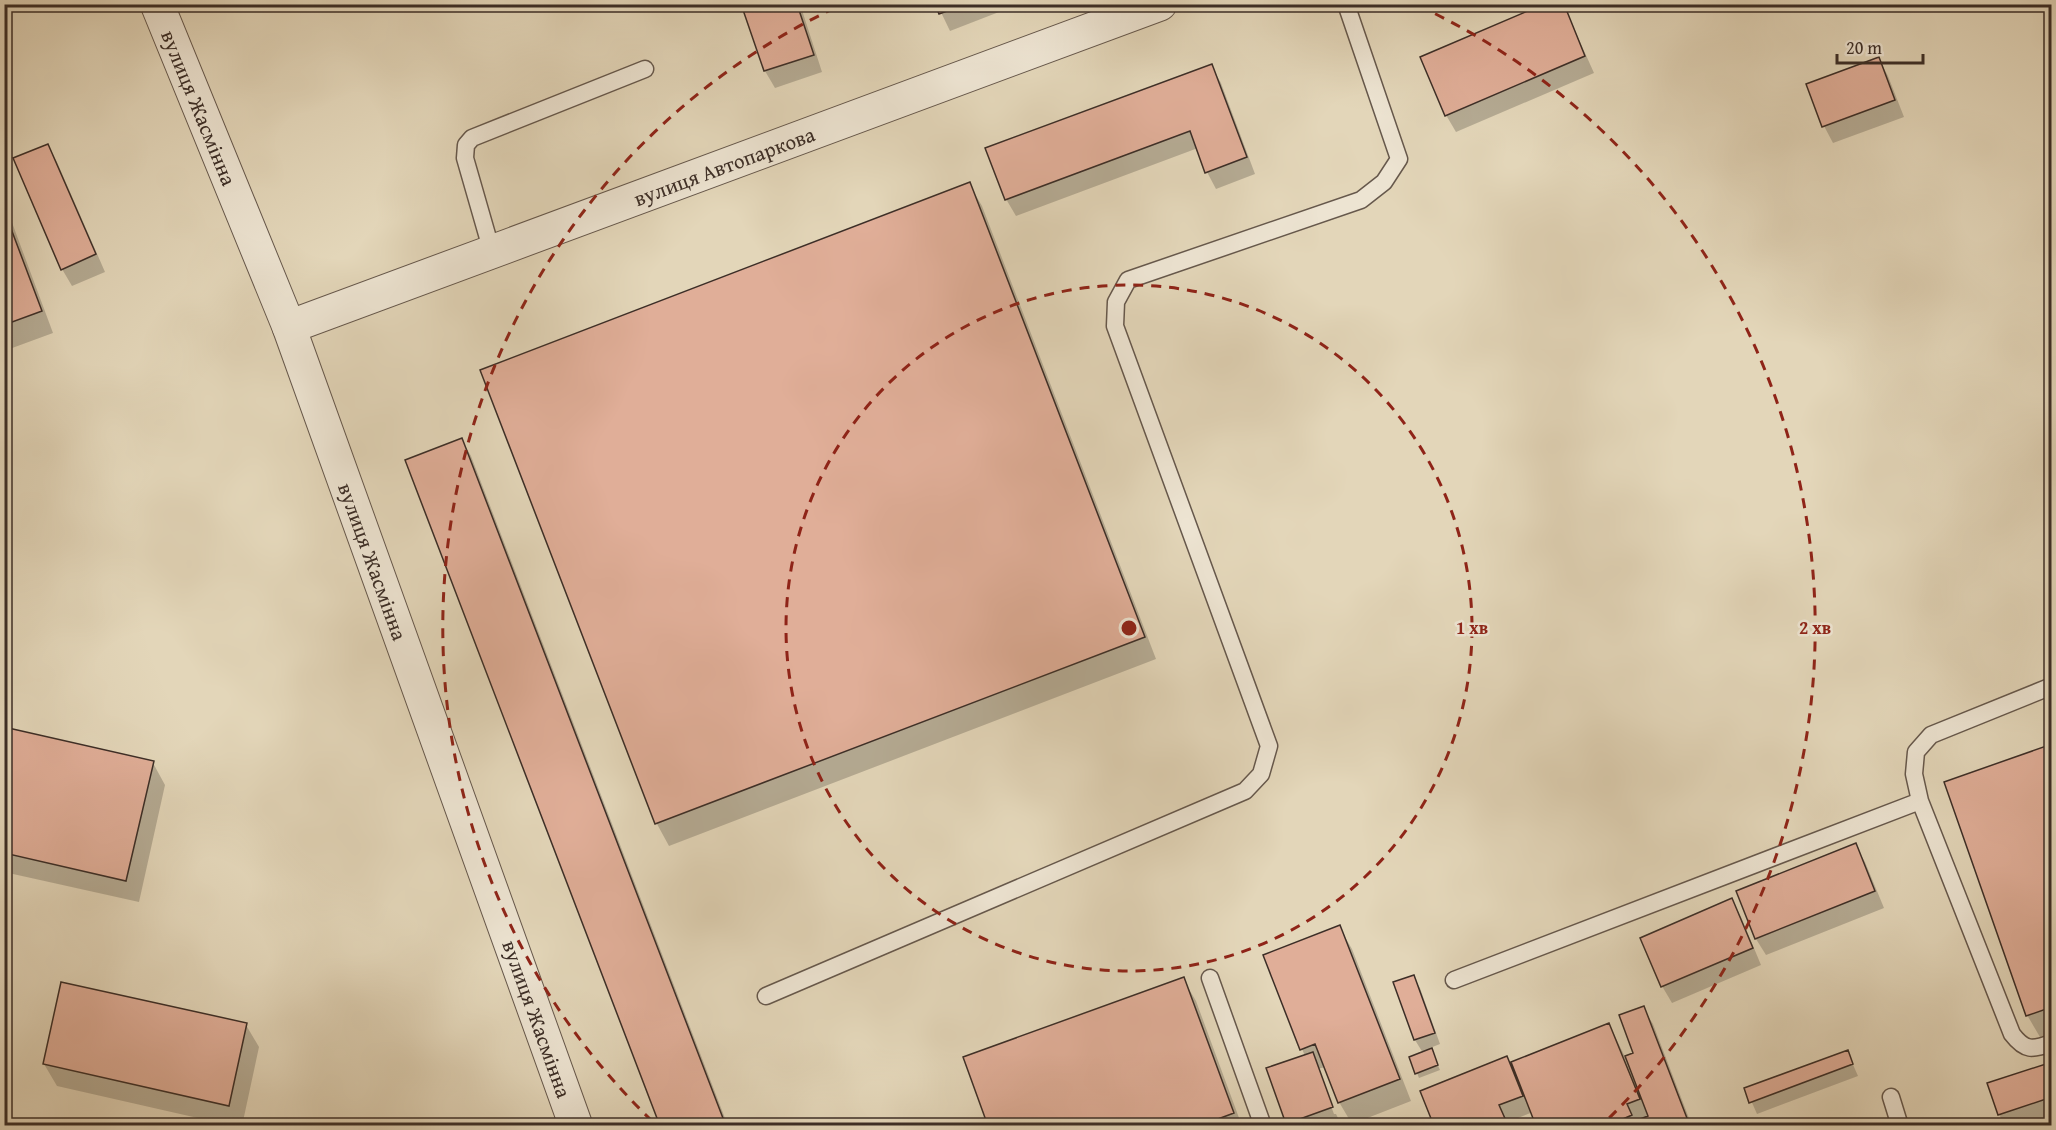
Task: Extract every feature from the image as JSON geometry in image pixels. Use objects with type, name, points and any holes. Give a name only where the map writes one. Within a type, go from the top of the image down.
[{"type":"street","name":"вулиця Жасмінна","points":[[158,4],[289,327],[576,1125]]},
{"type":"street","name":"вулиця Автопаркова","points":[[289,327],[1160,4]]},
{"type":"lane","points":[[766,996],[1245,791],[1261,774],[1269,746],[1115,326],[1116,302],[1128,280],[1361,200],[1384,182],[1399,159],[1346,4]]},
{"type":"lane","points":[[492,252],[465,158],[466,145],[472,138],[645,69]]},
{"type":"lane","points":[[2052,686],[1931,735],[1916,752],[1914,774],[1920,801],[2012,1034],[2020,1045],[2034,1049],[2052,1043]]},
{"type":"lane","points":[[1454,980],[1920,801]]},
{"type":"lane","points":[[1210,978],[1263,1125]]},
{"type":"lane","points":[[1891,1097],[1900,1125]]},
{"type":"building","points":[[741,4],[797,4],[814,55],[764,71]]},
{"type":"building","points":[[935,4],[966,4],[939,14]]},
{"type":"building","points":[[1544,4],[1564,4],[1585,56],[1445,116],[1420,57]]},
{"type":"building","points":[[1879,57],[1895,100],[1822,127],[1806,84]]},
{"type":"building","points":[[1212,64],[1247,157],[1205,173],[1190,131],[1005,200],[985,148]]},
{"type":"building","points":[[48,144],[96,254],[61,270],[13,158]]},
{"type":"building","points":[[970,182],[1145,637],[655,824],[480,370]]},
{"type":"building","points":[[4,210],[42,311],[4,325]]},
{"type":"building","points":[[462,438],[726,1126],[660,1126],[405,460]]},
{"type":"building","points":[[4,727],[154,761],[126,881],[4,853]]},
{"type":"building","points":[[2052,744],[2052,1007],[2026,1016],[1944,782]]},
{"type":"building","points":[[1856,843],[1875,891],[1755,939],[1736,891]]},
{"type":"building","points":[[1732,898],[1753,948],[1661,987],[1640,938]]},
{"type":"building","points":[[1340,925],[1400,1079],[1338,1103],[1315,1044],[1300,1050],[1263,955]]},
{"type":"building","points":[[1414,975],[1435,1033],[1414,1040],[1393,982]]},
{"type":"building","points":[[1184,977],[1234,1113],[1199,1126],[988,1126],[963,1057]]},
{"type":"building","points":[[61,982],[247,1023],[229,1106],[43,1064]]},
{"type":"building","points":[[1644,1006],[1690,1126],[1633,1126],[1632,1122],[1648,1116],[1625,1056],[1633,1053],[1619,1015]]},
{"type":"building","points":[[1609,1023],[1640,1099],[1627,1104],[1632,1115],[1607,1126],[1536,1126],[1511,1062]]},
{"type":"building","points":[[1432,1048],[1438,1065],[1415,1074],[1409,1057]]},
{"type":"building","points":[[1848,1050],[1853,1064],[1749,1103],[1744,1088]]},
{"type":"building","points":[[1313,1052],[1333,1107],[1286,1124],[1266,1068]]},
{"type":"building","points":[[1507,1056],[1523,1096],[1499,1105],[1507,1123],[1501,1126],[1434,1126],[1420,1091]]},
{"type":"building","points":[[2052,1062],[2052,1097],[1998,1115],[1987,1083]]},
{"type":"building","points":[[1403,1119],[1406,1126],[1386,1126]]}]
